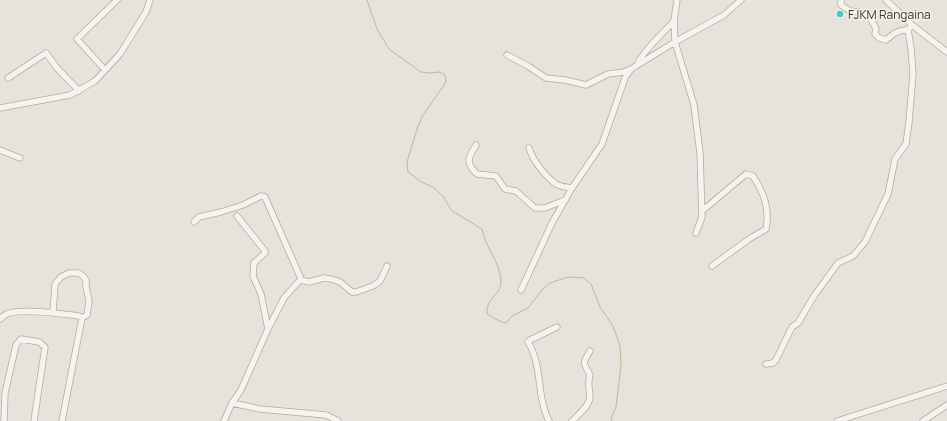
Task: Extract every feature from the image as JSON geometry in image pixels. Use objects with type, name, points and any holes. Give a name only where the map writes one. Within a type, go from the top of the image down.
[{"type":"street","points":[[105,70],[77,39],[117,0]]},
{"type":"street","points":[[0,108],[70,95],[95,81],[120,54],[146,12],[150,0]]},
{"type":"street","points":[[677,0],[674,21],[675,42],[694,105],[700,153],[702,217],[696,233]]},
{"type":"street","points":[[507,55],[546,78],[565,80],[586,85],[608,74],[624,72],[631,69],[675,42],[724,15],[741,0]]},
{"type":"street","points":[[841,0],[840,5],[845,8],[870,17],[876,28],[875,34],[879,38],[886,40],[893,34],[908,30],[912,25]]},
{"type":"street","points":[[886,0],[912,25],[947,52]]},
{"type":"street","points":[[638,64],[639,60],[674,21]]},
{"type":"street","points":[[766,364],[773,363],[776,360],[792,327],[798,323],[814,296],[838,263],[853,256],[866,242],[888,194],[895,159],[906,144],[910,122],[912,74],[911,48],[908,30]]},
{"type":"street","points":[[8,78],[46,53],[57,68],[80,90]]},
{"type":"street","points":[[521,290],[552,223],[572,188],[602,144],[626,78],[631,69]]},
{"type":"street","points":[[476,145],[468,158],[469,165],[477,174],[496,176],[505,189],[516,192],[535,208],[545,208],[565,200]]},
{"type":"street","points":[[530,148],[532,156],[548,176],[557,184],[572,188]]},
{"type":"street","points":[[0,150],[20,158]]},
{"type":"street","points":[[702,211],[746,174],[753,176],[762,190],[766,204],[768,218],[766,230],[749,239],[712,266]]},
{"type":"street","points":[[194,222],[199,217],[243,205],[261,196],[265,197],[301,279],[309,282],[324,278],[331,279],[340,282],[352,292],[356,292],[373,286],[380,281],[387,266]]},
{"type":"street","points":[[237,216],[265,251],[265,253],[254,263],[253,276],[261,294],[268,329]]},
{"type":"street","points":[[53,313],[55,284],[61,277],[69,273],[79,273],[84,276],[89,301],[87,315],[82,318],[62,421]]},
{"type":"street","points":[[224,421],[232,403],[241,390],[268,329],[284,298],[301,279]]},
{"type":"street","points":[[0,319],[5,314],[18,312],[53,313],[79,316],[82,318]]},
{"type":"street","points":[[549,421],[543,407],[539,378],[531,347],[528,342],[557,327]]},
{"type":"street","points":[[4,421],[5,400],[16,345],[21,339],[44,344],[45,347],[34,421]]},
{"type":"street","points":[[572,421],[589,402],[590,396],[588,385],[590,375],[584,364],[584,360],[590,351]]},
{"type":"street","points":[[837,421],[947,386]]},
{"type":"street","points":[[0,390],[5,400]]},
{"type":"street","points":[[232,403],[260,409],[326,415],[338,421]]},
{"type":"street","points":[[923,421],[947,405]]},
{"type":"waterway","points":[[367,0],[377,29],[389,49],[421,72],[439,72],[445,75],[446,82],[422,117],[417,129],[407,162],[408,172],[420,181],[434,188],[443,196],[452,211],[482,229],[486,242],[498,267],[501,281],[499,290],[488,304],[487,314],[498,321],[506,323],[512,316],[528,308],[542,290],[550,283],[568,277],[584,278],[591,284],[600,307],[613,326],[620,346],[621,365],[616,407],[611,418],[612,421]]},
{"type":"place","name":"FJKM Rangaina","points":[[840,14]]}]
